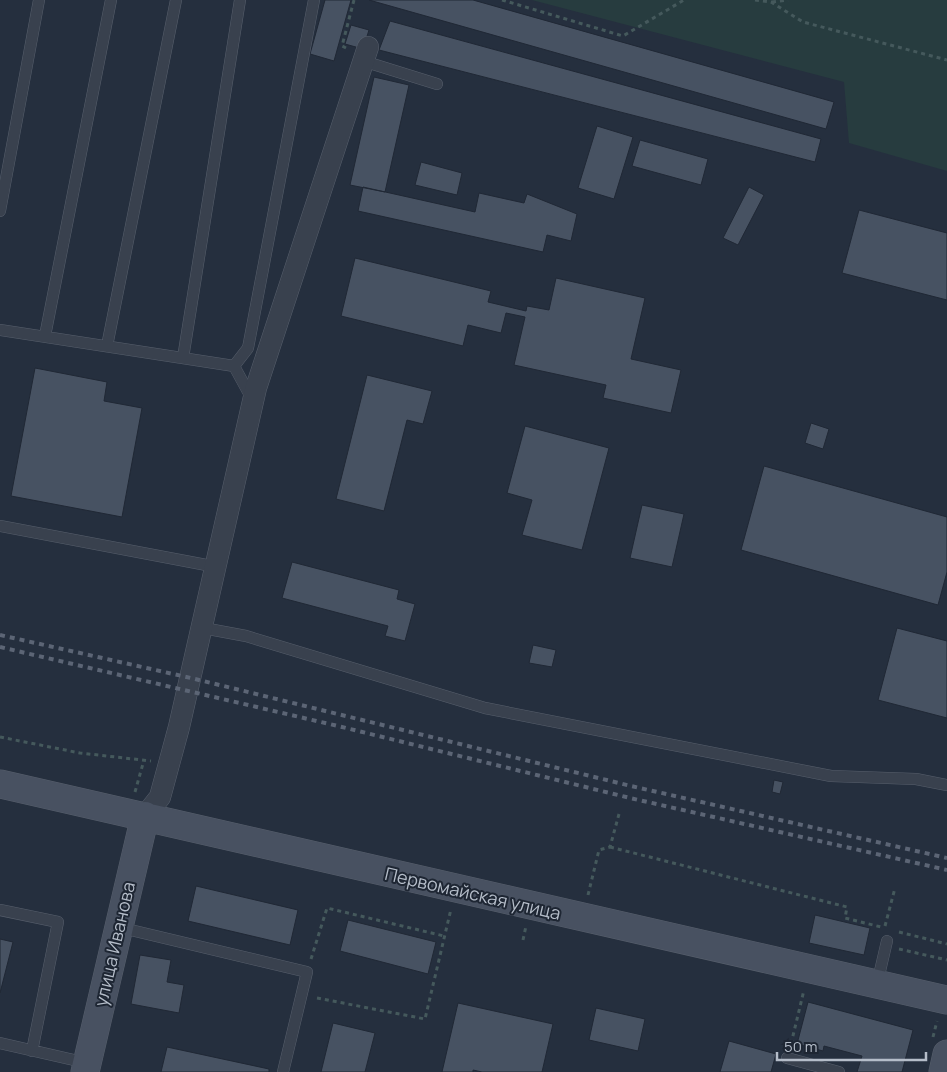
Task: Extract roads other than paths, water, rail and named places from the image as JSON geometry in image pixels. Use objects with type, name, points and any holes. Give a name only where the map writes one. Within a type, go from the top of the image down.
[{"type":"street","points":[[139,808],[160,797],[203,628],[253,400],[366,54]]},
{"type":"street","name":"Первомайская улица","points":[[0,784],[139,808],[257,844],[947,1000]]},
{"type":"street","name":"улица Иванова","points":[[86,1067],[118,927],[139,808]]},
{"type":"street","points":[[943,1072],[947,1054]]},
{"type":"lane","points":[[0,211],[39,0]]},
{"type":"lane","points":[[45,336],[112,0]]},
{"type":"lane","points":[[107,346],[176,0]]},
{"type":"lane","points":[[183,358],[240,0]]},
{"type":"lane","points":[[234,366],[248,348],[314,0]]},
{"type":"lane","points":[[366,54],[436,84]]},
{"type":"lane","points":[[0,330],[234,366]]},
{"type":"lane","points":[[234,366],[253,400]]},
{"type":"lane","points":[[0,526],[217,567]]},
{"type":"lane","points":[[203,628],[246,636],[485,708],[832,776],[916,779],[947,785]]},
{"type":"lane","points":[[0,910],[58,922],[32,1051]]},
{"type":"lane","points":[[118,927],[307,972],[283,1072]]},
{"type":"lane","points":[[877,984],[887,943]]},
{"type":"lane","points":[[0,1043],[86,1067]]},
{"type":"lane","points":[[787,1058],[839,1072]]},
{"type":"railway","points":[[0,635],[191,678],[631,786],[947,858]]},
{"type":"railway","points":[[0,647],[338,726],[630,798],[947,870]]}]
